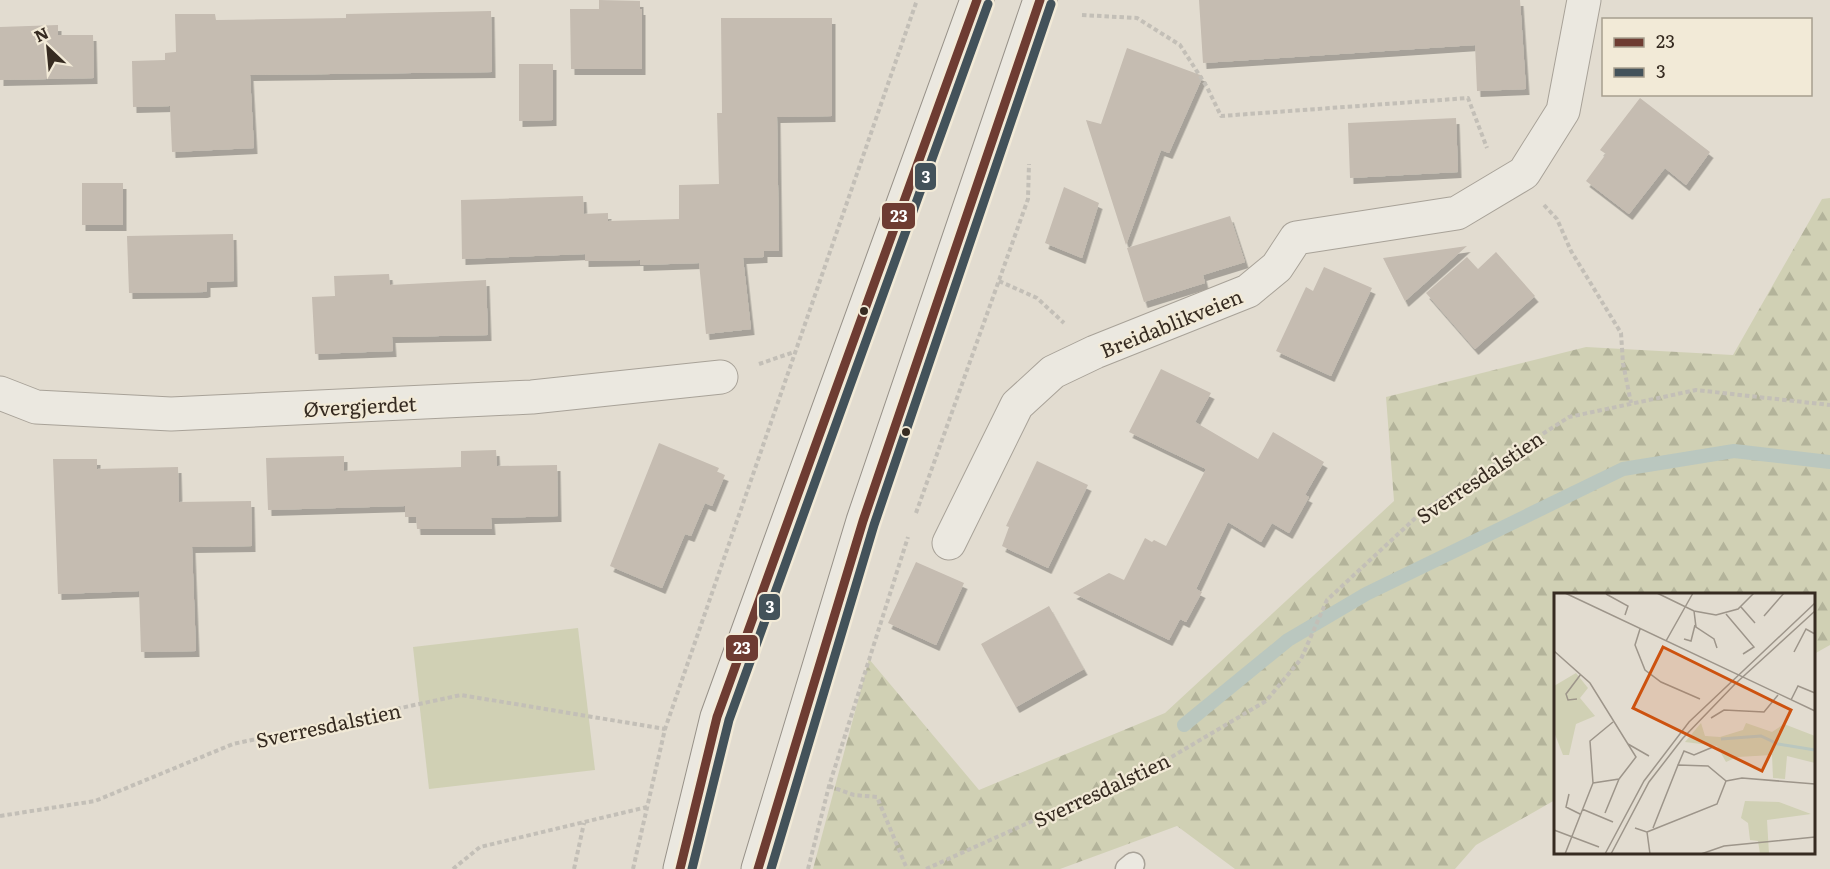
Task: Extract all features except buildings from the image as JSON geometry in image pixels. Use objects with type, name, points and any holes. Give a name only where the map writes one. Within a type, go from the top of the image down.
[{"type":"main road","points":[[680,869],[717,717],[977,0]]},
{"type":"main road","points":[[758,869],[863,521],[1040,0]]},
{"type":"main road","name":"Breidablikveien","points":[[949,543],[1017,405],[1053,372],[1095,352],[1248,291],[1277,267],[1296,238],[1457,213],[1524,173],[1563,111],[1584,0]]},
{"type":"main road","name":"Øvergjerdet","points":[[0,393],[36,407],[171,414],[532,397],[721,377]]},
{"type":"path","points":[[633,869],[664,729],[918,0]]},
{"type":"path","points":[[1082,15],[1137,18],[1180,45],[1207,87],[1221,116],[1468,98],[1504,185],[1536,198],[1557,219],[1571,251],[1621,333],[1623,363],[1631,403]]},
{"type":"path","points":[[999,281],[1037,298],[1095,352]]},
{"type":"path","name":"Sverresdalstien","points":[[926,869],[1163,762],[1266,701],[1301,659],[1326,600],[1433,503],[1569,417],[1696,390],[1830,405]]},
{"type":"path","name":"Sverresdalstien","points":[[0,816],[95,801],[233,744],[460,694],[664,729]]},
{"type":"path","points":[[829,786],[854,795],[877,797],[907,869]]},
{"type":"path","points":[[453,869],[480,848],[647,807]]},
{"type":"path","points":[[574,869],[584,822]]},
{"type":"green space","points":[[1830,198],[1830,645],[1815,653],[1815,593],[1554,593],[1554,801],[1476,845],[1455,869],[1235,869],[1177,826],[1060,869],[813,869],[869,659],[979,790],[1165,713],[1394,501],[1386,397],[1586,347],[1733,355],[1822,199]]},
{"type":"green space","points":[[578,628],[595,770],[429,789],[413,647]]},
{"type":"waterway","points":[[1184,725],[1288,640],[1366,594],[1623,469],[1734,451],[1830,462]]},
{"type":"transit line","name":"23","points":[[680,869],[717,717],[977,0]]},
{"type":"transit line","name":"23","points":[[758,869],[863,521],[1040,0]]},
{"type":"transit line","name":"3","points":[[692,869],[729,720],[988,4]]},
{"type":"transit line","name":"3","points":[[771,869],[874,525],[1051,4]]}]
